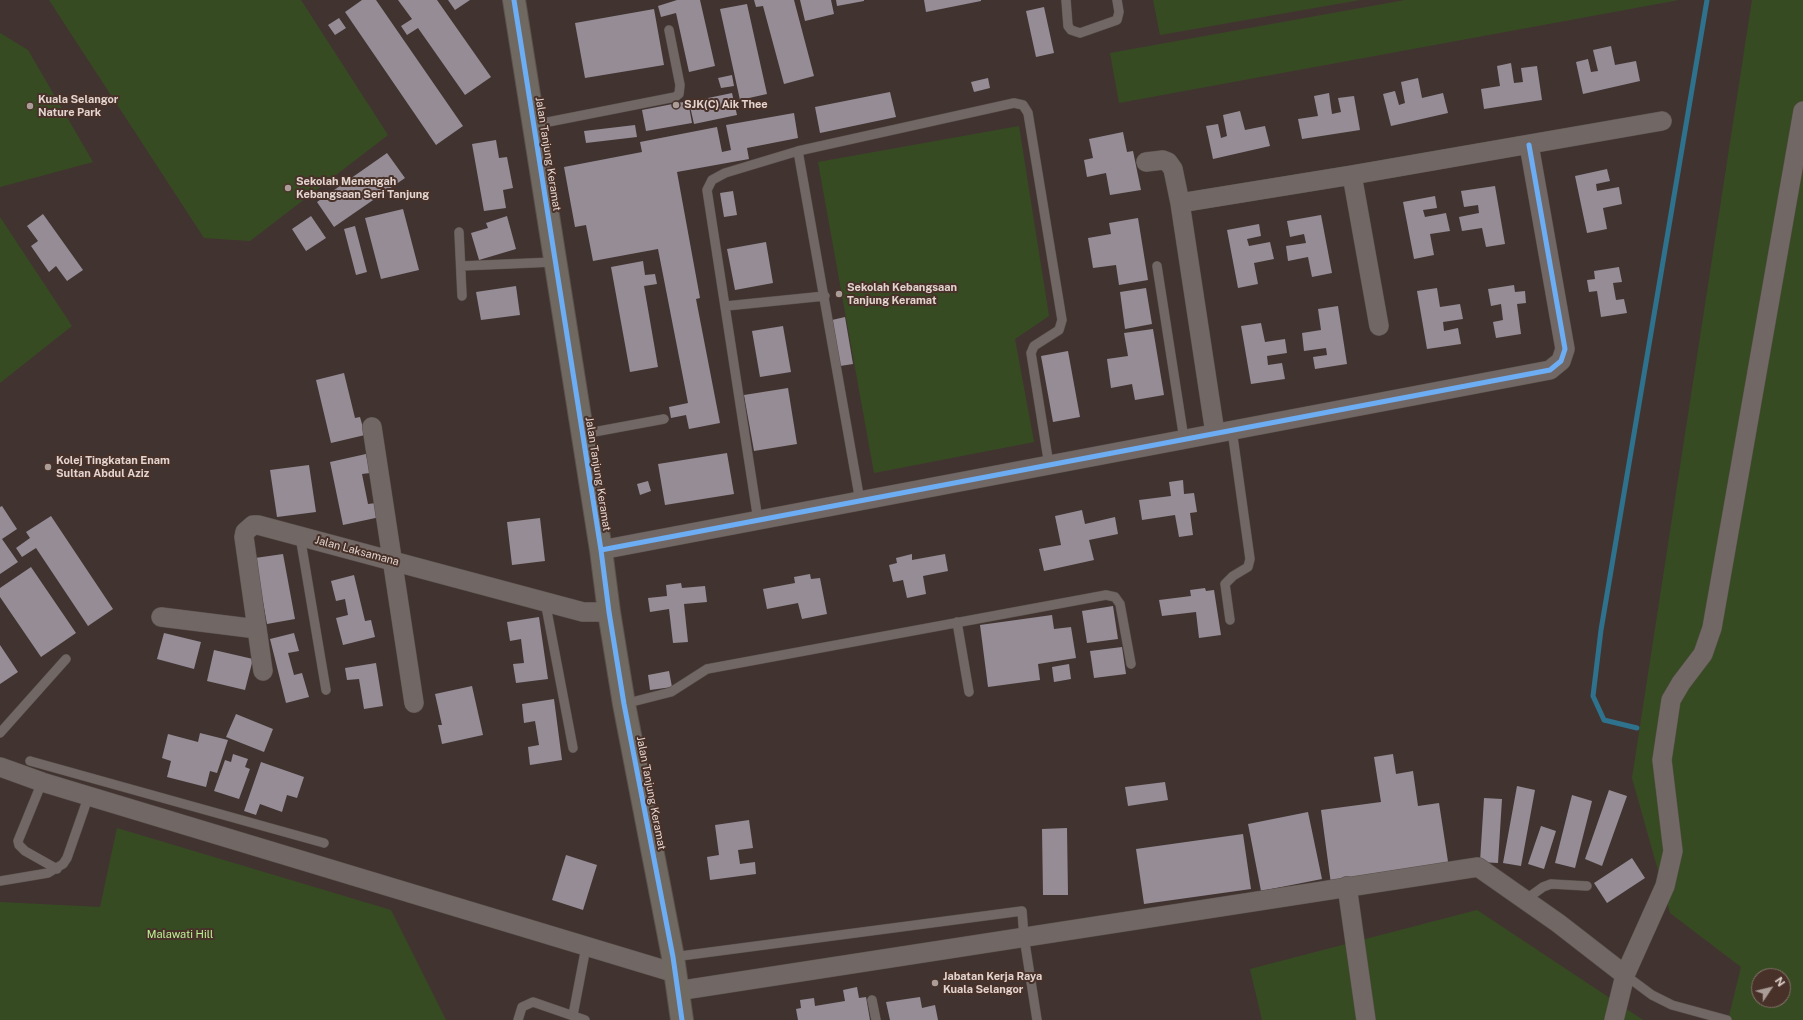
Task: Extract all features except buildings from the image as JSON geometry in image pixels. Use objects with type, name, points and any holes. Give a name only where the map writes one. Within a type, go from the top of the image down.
[{"type":"street","name":"Jalan Tanjung Keramat","points":[[514,0],[624,704],[675,974],[682,1020]]},
{"type":"street","points":[[1614,1020],[1625,975],[1665,886],[1673,851],[1662,760],[1671,700],[1681,683],[1703,654],[1712,628],[1803,111]]},
{"type":"street","points":[[1180,203],[1352,175],[1662,121]]},
{"type":"street","points":[[601,550],[1550,370],[1564,355],[1565,349],[1528,145]]},
{"type":"street","points":[[1146,162],[1163,160],[1171,165],[1180,203],[1224,431]]},
{"type":"street","points":[[1352,175],[1379,326]]},
{"type":"street","points":[[372,426],[414,703]]},
{"type":"street","name":"Jalan Laksamana","points":[[263,671],[244,537],[245,532],[253,525],[300,536],[583,612],[609,612]]},
{"type":"street","points":[[161,617],[257,628]]},
{"type":"street","points":[[0,767],[42,782],[89,795],[219,825],[586,947],[675,974],[1024,937],[1478,867],[1525,900],[1625,975]]},
{"type":"street","points":[[1347,886],[1366,1020]]},
{"type":"lane","points":[[1066,0],[1068,26],[1071,30],[1080,33],[1116,20],[1119,12],[1117,0]]},
{"type":"lane","points":[[533,125],[675,97],[679,94],[680,85],[669,30]]},
{"type":"lane","points":[[758,520],[707,190],[709,184],[712,180],[725,173],[798,151],[1014,103],[1018,103],[1026,109],[1062,320],[1059,330],[1034,346],[1031,353],[1050,465]]},
{"type":"lane","points":[[798,151],[825,296],[860,501]]},
{"type":"lane","points":[[459,232],[462,296]]},
{"type":"lane","points":[[461,266],[554,262]]},
{"type":"lane","points":[[1157,266],[1184,439]]},
{"type":"lane","points":[[726,306],[825,296]]},
{"type":"lane","points":[[581,434],[664,419]]},
{"type":"lane","points":[[1224,431],[1250,559],[1248,567],[1233,576],[1225,584],[1230,620]]},
{"type":"lane","points":[[300,536],[326,690]]},
{"type":"lane","points":[[624,704],[671,692],[707,669],[1110,595],[1115,597],[1120,604],[1132,664]]},
{"type":"lane","points":[[545,601],[573,748]]},
{"type":"lane","points":[[957,622],[969,692]]},
{"type":"lane","points":[[0,733],[66,658]]},
{"type":"lane","points":[[30,761],[219,825],[324,843]]},
{"type":"lane","points":[[42,782],[18,841],[22,849],[57,869]]},
{"type":"lane","points":[[0,881],[33,876],[57,869],[67,858],[89,795]]},
{"type":"lane","points":[[1525,900],[1538,890],[1551,884],[1587,886]]},
{"type":"lane","points":[[675,974],[1022,911],[1024,937],[1037,1020]]},
{"type":"lane","points":[[573,1015],[586,947]]},
{"type":"lane","points":[[1625,975],[1652,995],[1672,1005],[1727,1020]]},
{"type":"lane","points":[[872,1000],[876,1020]]},
{"type":"lane","points":[[518,1020],[522,1007],[532,1002],[585,1020]]},
{"type":"green space","points":[[49,0],[301,0],[388,135],[250,241],[204,238]]},
{"type":"green space","points":[[1153,0],[1360,0],[1160,35]]},
{"type":"green space","points":[[1405,0],[1679,0],[1119,103],[1110,53]]},
{"type":"green space","points":[[1752,0],[1803,0],[1803,1020],[1728,1020],[1741,967],[1670,913],[1632,778]]},
{"type":"green space","name":"Kuala Selangor Nature Park","points":[[0,33],[28,50],[93,162],[0,187]]},
{"type":"green space","points":[[1019,126],[1049,316],[1015,339],[1034,442],[874,473],[818,162]]},
{"type":"green space","points":[[0,217],[72,326],[0,383]]},
{"type":"green space","name":"Malawati Hill","points":[[117,828],[391,910],[446,1020],[0,1020],[0,902],[100,907]]},
{"type":"green space","points":[[1477,910],[1643,1020],[1262,1020],[1250,969]]},
{"type":"waterway","points":[[1637,728],[1604,720],[1593,696],[1601,630],[1707,0]]},
{"type":"cycle path","points":[[514,0],[624,704],[673,957],[682,1020]]},
{"type":"cycle path","points":[[601,550],[1550,370],[1561,361],[1565,349],[1529,145]]},
{"type":"place","name":"SJK(C) Aik Thee","points":[[676,105]]},
{"type":"place","name":"Kuala Selangor Nature Park","points":[[30,106]]},
{"type":"place","name":"Sekolah Menengah Kebangsaan Seri Tanjung","points":[[288,188]]},
{"type":"place","name":"Sekolah Kebangsaan Tanjung Keramat","points":[[839,294]]},
{"type":"place","name":"Kolej Tingkatan Enam Sultan Abdul Aziz","points":[[48,467]]},
{"type":"place","name":"Jabatan Kerja Raya Kuala Selangor","points":[[935,983]]}]
